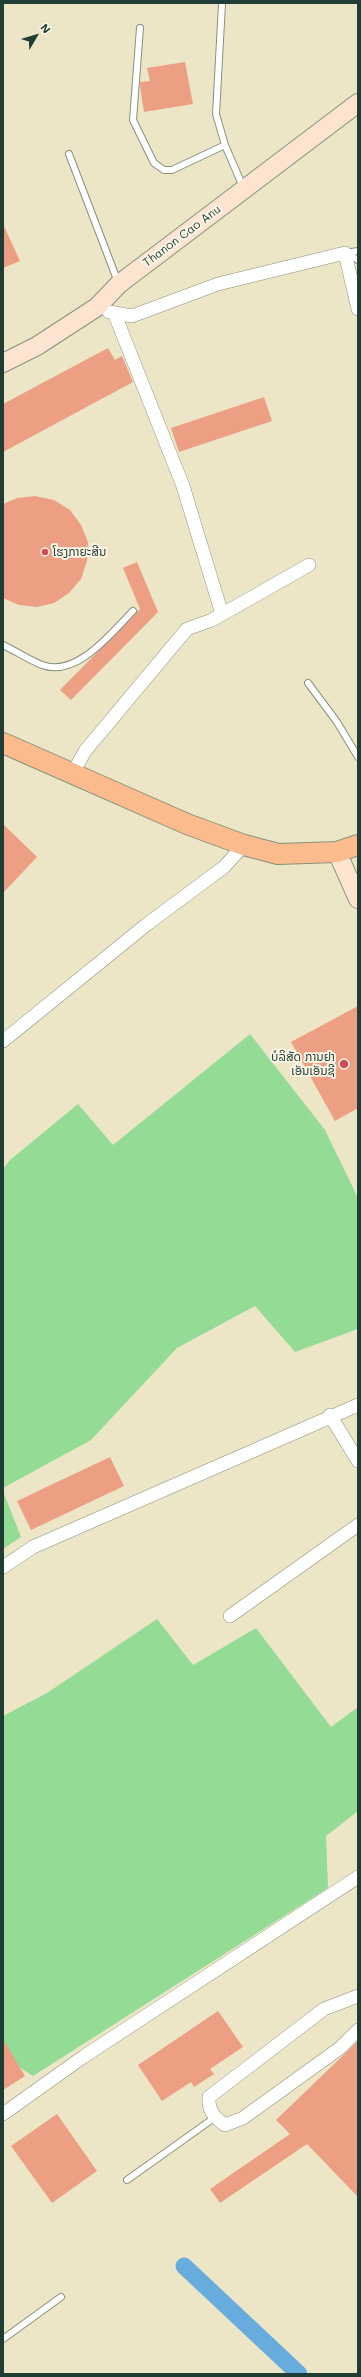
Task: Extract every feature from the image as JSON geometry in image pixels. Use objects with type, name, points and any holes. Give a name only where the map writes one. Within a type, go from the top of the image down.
[{"type":"main road","points":[[3,742],[72,775],[187,824],[244,845],[278,854],[337,852],[358,845]]},
{"type":"street","name":"Thanon Cao Anu","points":[[3,363],[37,346],[97,307],[119,284],[358,104]]},
{"type":"street","points":[[97,307],[116,314],[132,316],[218,284],[352,252],[358,309]]},
{"type":"street","points":[[116,314],[183,486],[222,614]]},
{"type":"street","points":[[72,775],[85,750],[187,629],[222,614],[310,565]]},
{"type":"street","points":[[3,1041],[146,926],[224,867],[244,845]]},
{"type":"street","points":[[337,852],[358,900]]},
{"type":"street","points":[[3,1567],[32,1547],[330,1415],[358,1405]]},
{"type":"street","points":[[330,1415],[358,1461]]},
{"type":"street","points":[[230,1616],[358,1525]]},
{"type":"street","points":[[3,2114],[84,2057],[358,1878]]},
{"type":"street","points":[[358,1996],[324,2009],[209,2097],[208,2106],[214,2118],[225,2125],[243,2118],[340,2048],[358,2030]]},
{"type":"lane","points":[[222,4],[216,114],[224,145],[244,189]]},
{"type":"lane","points":[[140,28],[133,120],[154,163],[164,170],[172,170],[224,145]]},
{"type":"lane","points":[[69,154],[119,284]]},
{"type":"lane","points":[[352,252],[358,260]]},
{"type":"lane","points":[[3,645],[43,665],[66,665],[87,657],[133,611]]},
{"type":"lane","points":[[308,683],[338,722],[358,757]]},
{"type":"lane","points":[[127,2180],[214,2118]]},
{"type":"lane","points":[[3,2339],[61,2297]]},
{"type":"green space","points":[[250,1034],[325,1130],[358,1198],[358,1329],[295,1352],[255,1306],[177,1348],[91,1440],[3,1488],[3,1169],[10,1160],[78,1104],[113,1145]]},
{"type":"green space","points":[[3,1491],[21,1537],[3,1549]]},
{"type":"green space","points":[[157,1619],[193,1665],[256,1628],[331,1727],[358,1707],[358,1811],[326,1836],[328,1888],[33,2076],[3,2057],[3,1716],[47,1693]]},
{"type":"building","points":[[185,62],[193,104],[144,112],[140,82],[150,81],[147,68]]},
{"type":"building","points":[[3,224],[20,261],[3,268]]},
{"type":"building","points":[[108,348],[115,360],[122,356],[133,382],[3,452],[3,404]]},
{"type":"building","points":[[264,397],[272,421],[179,452],[171,428]]},
{"type":"building","name":"ໂຮງກາຍະສີນ","points":[[35,496],[54,500],[70,510],[81,525],[88,542],[87,561],[81,579],[69,593],[54,603],[37,607],[19,605],[3,598],[3,504],[17,498]]},
{"type":"building","points":[[137,562],[158,612],[71,700],[60,690],[140,609],[123,568]]},
{"type":"building","points":[[3,824],[37,857],[3,893]]},
{"type":"building","points":[[358,1006],[358,1108],[335,1121],[291,1042]]},
{"type":"building","points":[[110,1457],[124,1486],[31,1530],[17,1501]]},
{"type":"building","points":[[218,2011],[243,2047],[210,2069],[214,2074],[194,2087],[191,2082],[162,2101],[138,2065]]},
{"type":"building","points":[[3,2039],[25,2076],[3,2090]]},
{"type":"building","points":[[358,2041],[358,2197],[307,2144],[220,2203],[210,2189],[290,2134],[276,2120]]},
{"type":"building","points":[[57,2114],[97,2171],[52,2203],[11,2146]]},
{"type":"waterway","points":[[184,2266],[299,2374]]},
{"type":"place","name":"ໂຮງກາຍະສີນ","points":[[45,552]]},
{"type":"place","name":"ບໍລິສັດ ການຢາ ເອັນເອັນຊີ","points":[[344,1064]]}]
